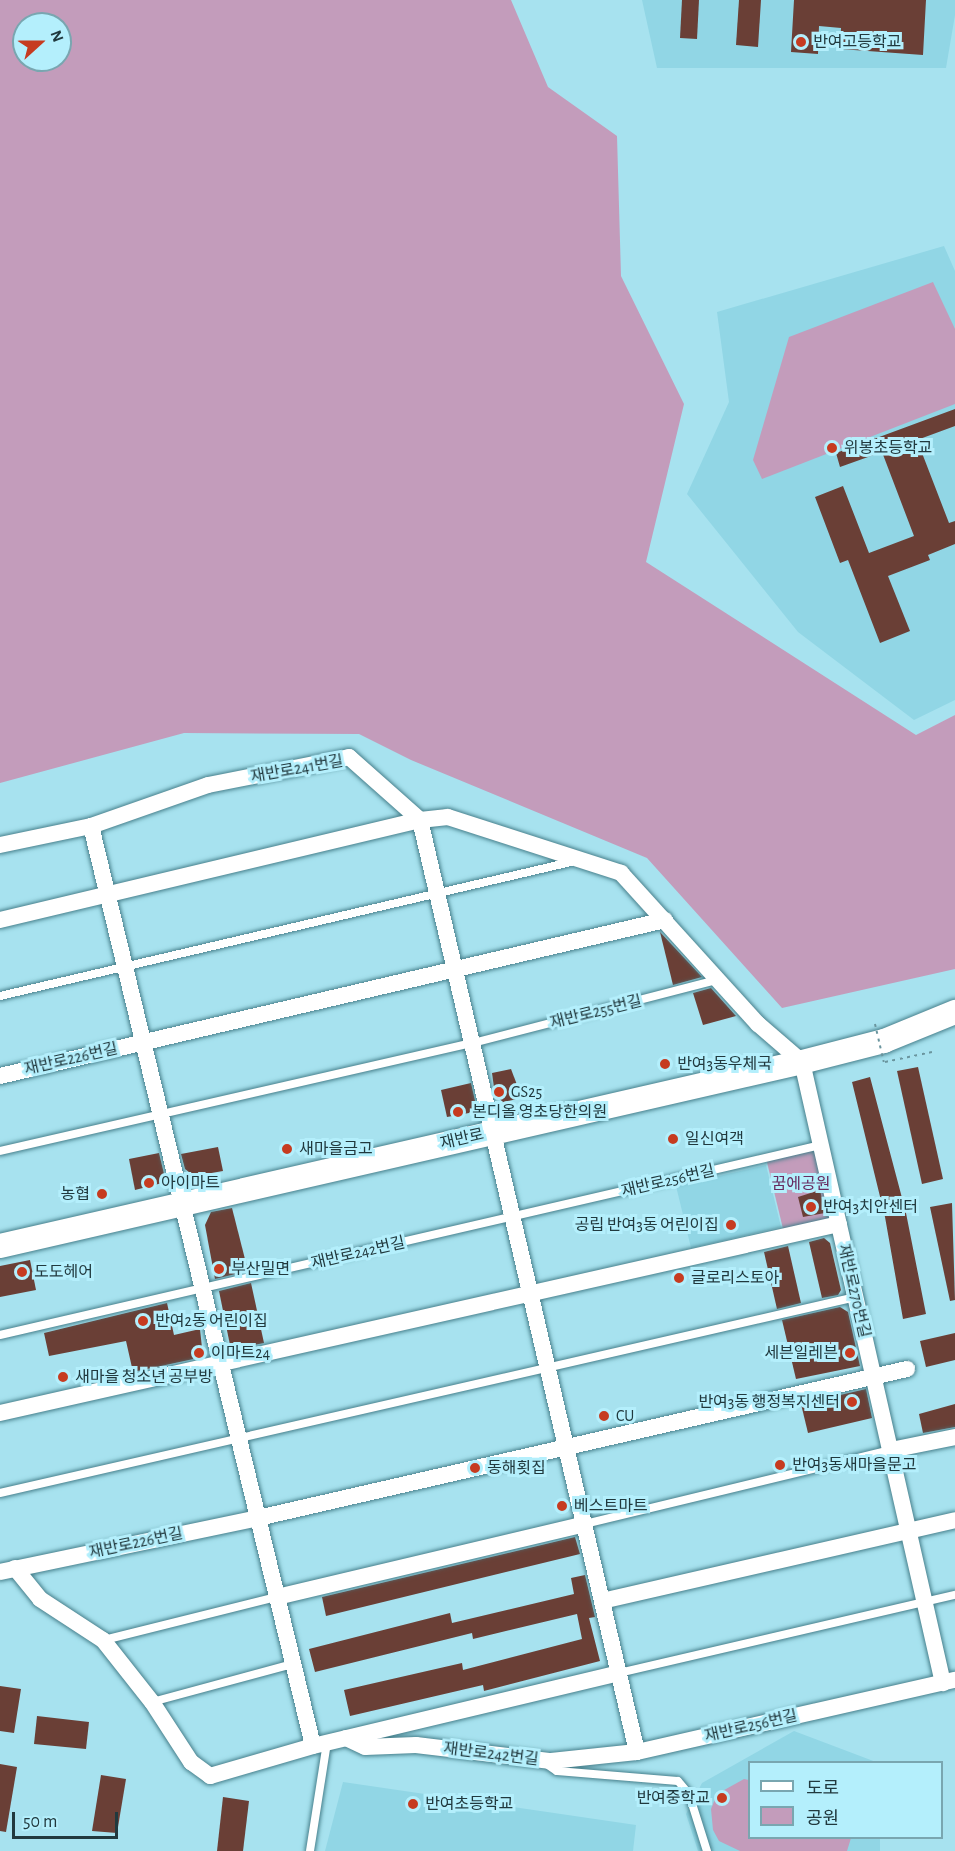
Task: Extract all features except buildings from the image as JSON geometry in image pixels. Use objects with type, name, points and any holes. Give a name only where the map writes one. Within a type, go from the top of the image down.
[{"type":"main road","name":"재반로","points":[[0,1246],[802,1062],[884,1041],[955,1012]]},
{"type":"street","name":"재반로241번길","points":[[91,826],[208,785],[349,757],[420,820]]},
{"type":"street","points":[[0,920],[420,820],[448,817],[621,873],[758,1023],[802,1062]]},
{"type":"street","points":[[420,820],[495,1132],[637,1752]]},
{"type":"street","points":[[0,845],[91,826],[293,1664],[320,1744]]},
{"type":"street","points":[[143,1042],[456,971],[666,920]]},
{"type":"street","name":"재반로226번길","points":[[0,1076],[143,1042]]},
{"type":"street","name":"재반로270번길","points":[[802,1062],[925,1602],[949,1681]]},
{"type":"street","points":[[0,1413],[221,1366],[839,1224]]},
{"type":"street","points":[[258,1518],[907,1369]]},
{"type":"street","points":[[891,1450],[955,1437]]},
{"type":"street","name":"재반로226번길","points":[[7,1570],[258,1518]]},
{"type":"street","points":[[602,1600],[955,1520]]},
{"type":"street","points":[[277,1597],[585,1524]]},
{"type":"street","name":"재반로226번길","points":[[7,1570],[40,1599],[103,1640],[152,1702],[191,1762],[210,1776],[320,1744]]},
{"type":"street","name":"재반로242번길","points":[[320,1744],[619,1673]]},
{"type":"street","name":"재반로256번길","points":[[637,1752],[949,1681]]},
{"type":"street","name":"재반로242번길","points":[[346,1738],[365,1747],[416,1745],[539,1760],[637,1752]]},
{"type":"lane","points":[[0,996],[580,860]]},
{"type":"lane","name":"재반로255번길","points":[[473,1043],[718,980]]},
{"type":"lane","points":[[0,1151],[160,1112],[473,1043]]},
{"type":"lane","name":"재반로256번길","points":[[514,1216],[821,1145]]},
{"type":"lane","name":"재반로242번길","points":[[202,1289],[514,1216]]},
{"type":"lane","points":[[0,1335],[202,1289]]},
{"type":"lane","points":[[0,1493],[856,1297]]},
{"type":"lane","points":[[585,1524],[891,1450]]},
{"type":"lane","points":[[619,1673],[955,1595]]},
{"type":"lane","points":[[103,1640],[277,1597]]},
{"type":"lane","points":[[152,1702],[293,1664]]},
{"type":"lane","points":[[310,1851],[320,1744]]},
{"type":"lane","points":[[539,1760],[557,1771],[678,1781],[689,1794],[707,1851]]},
{"type":"path","points":[[875,1024],[884,1062],[932,1052]]},
{"type":"shaded area","name":"반여고등학교","points":[[642,0],[955,0],[955,15],[946,68],[657,68]]},
{"type":"shaded area","name":"위봉초등학교","points":[[944,246],[955,271],[955,700],[914,720],[798,632],[687,494],[729,402],[717,312]]},
{"type":"shaded area","points":[[766,1165],[781,1227],[691,1248],[676,1186]]},
{"type":"shaded area","name":"반여중학교","points":[[794,1731],[873,1761],[748,1761],[748,1839],[880,1839],[880,1851],[698,1851],[686,1814],[702,1783]]},
{"type":"shaded area","name":"반여초등학교","points":[[343,1782],[636,1825],[633,1851],[325,1851]]},
{"type":"green space","points":[[0,0],[511,0],[548,87],[617,136],[621,276],[684,404],[646,562],[916,735],[955,715],[955,969],[782,1008],[647,858],[411,760],[359,734],[184,733],[0,783]]},
{"type":"green space","points":[[933,282],[955,329],[955,404],[762,479],[753,460],[789,337]]},
{"type":"green space","name":"꿈에공원","points":[[821,1145],[839,1224],[785,1237],[766,1158]]},
{"type":"green space","points":[[744,1779],[748,1780],[748,1839],[851,1839],[847,1851],[740,1851],[719,1841],[713,1830],[711,1809],[717,1794]]},
{"type":"place","name":"반여고등학교","points":[[801,42]]},
{"type":"place","name":"위봉초등학교","points":[[832,448]]},
{"type":"place","name":"반여3동우체국","points":[[665,1064]]},
{"type":"place","name":"GS25","points":[[499,1092]]},
{"type":"place","name":"본디올 영초당한의원","points":[[458,1112]]},
{"type":"place","name":"일신여객","points":[[673,1139]]},
{"type":"place","name":"새마을금고","points":[[287,1149]]},
{"type":"place","name":"아이마트","points":[[149,1183]]},
{"type":"place","name":"농협","points":[[102,1194]]},
{"type":"place","name":"반여3치안센터","points":[[811,1207]]},
{"type":"place","name":"공립 반여3동 어린이집","points":[[731,1225]]},
{"type":"place","name":"부산밀면","points":[[219,1269]]},
{"type":"place","name":"도도헤어","points":[[22,1272]]},
{"type":"place","name":"글로리스토아","points":[[679,1278]]},
{"type":"place","name":"반여2동 어린이집","points":[[143,1321]]},
{"type":"place","name":"이마트24","points":[[199,1353]]},
{"type":"place","name":"세븐일레븐","points":[[850,1353]]},
{"type":"place","name":"새마을 청소년 공부방","points":[[63,1377]]},
{"type":"place","name":"반여3동 행정복지센터","points":[[852,1402]]},
{"type":"place","name":"CU","points":[[604,1416]]},
{"type":"place","name":"반여3동새마을문고","points":[[780,1465]]},
{"type":"place","name":"동해횟집","points":[[475,1468]]},
{"type":"place","name":"베스트마트","points":[[562,1506]]},
{"type":"place","name":"반여중학교","points":[[722,1798]]},
{"type":"place","name":"반여초등학교","points":[[413,1804]]}]
